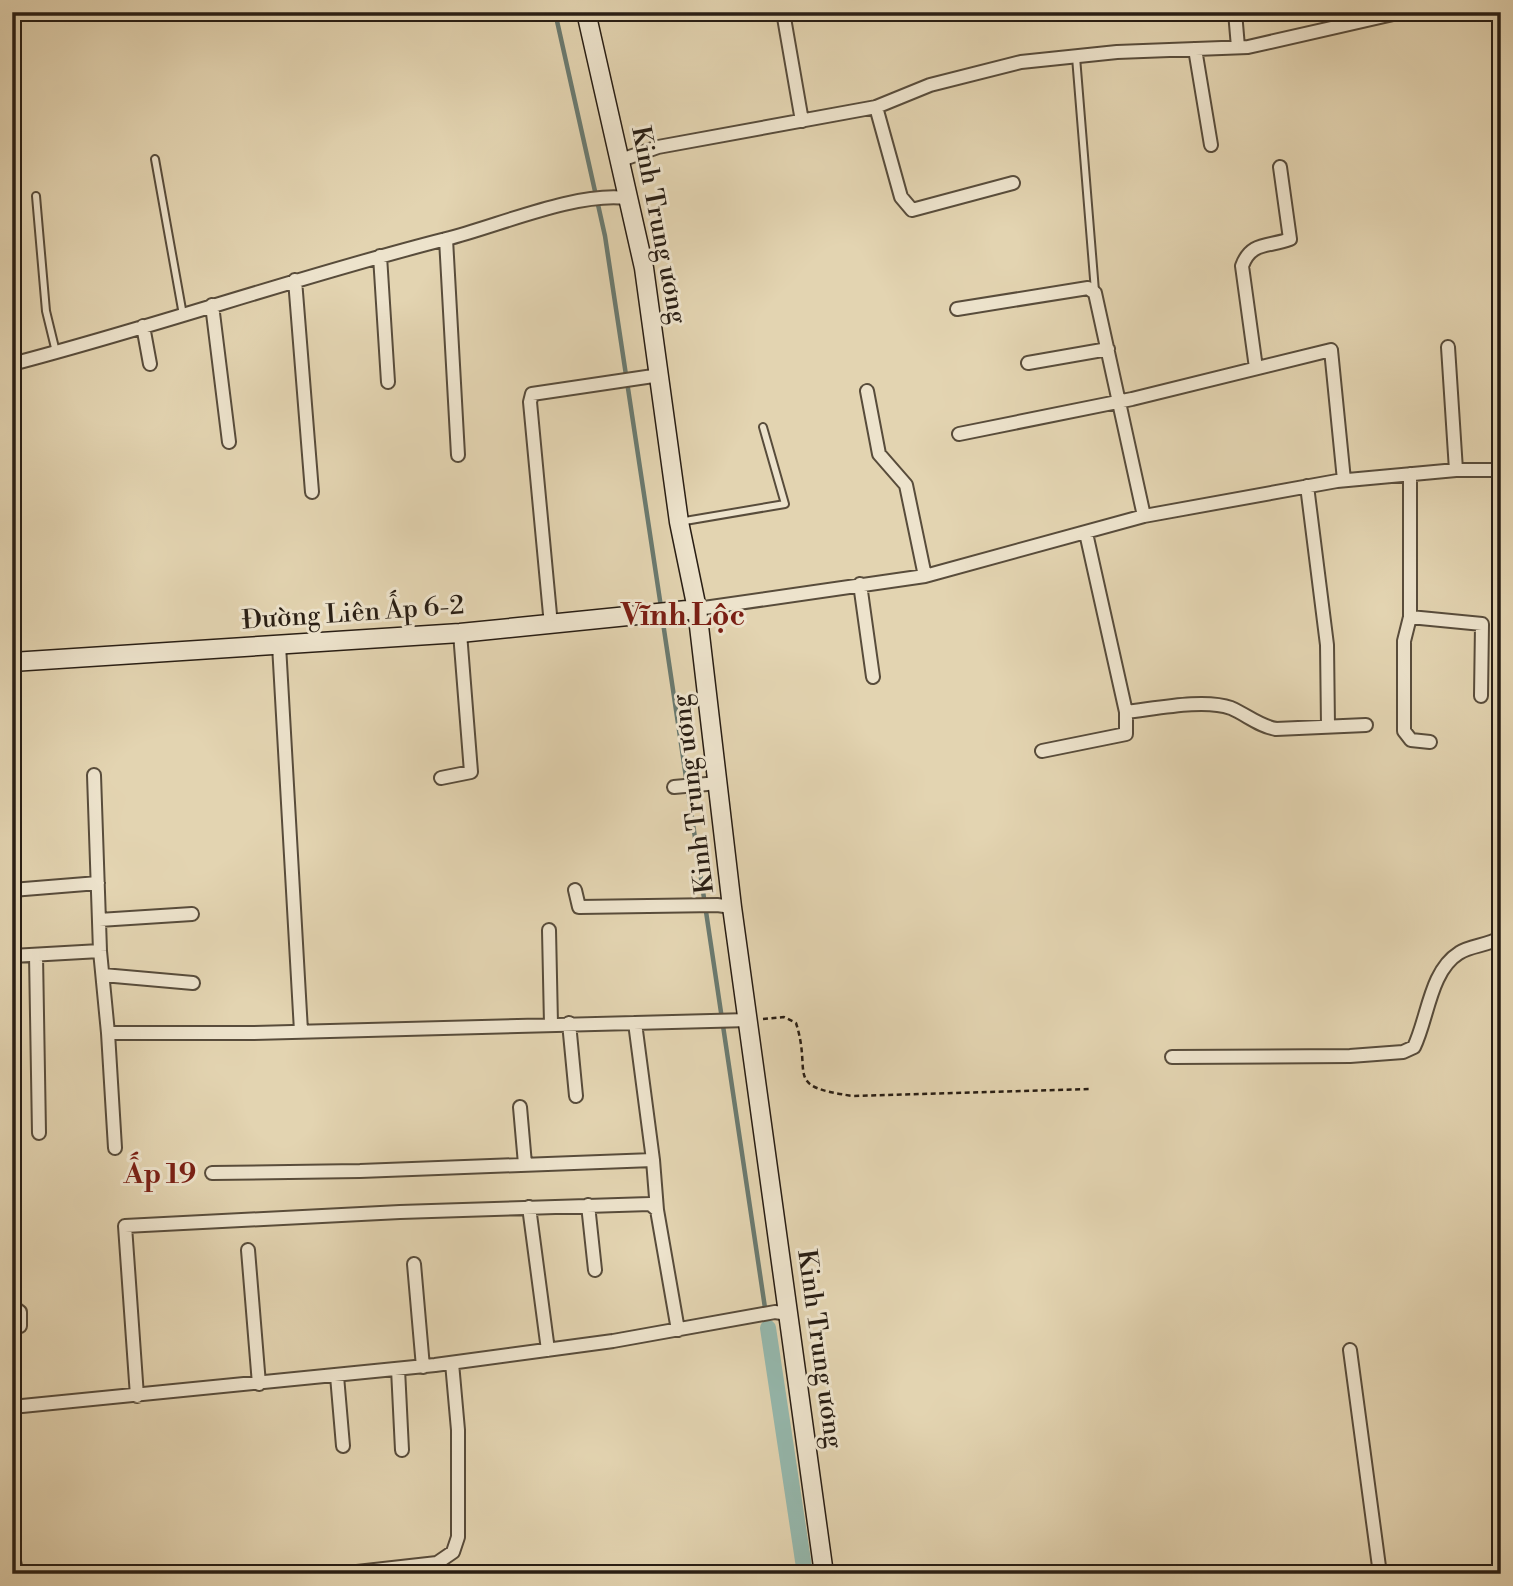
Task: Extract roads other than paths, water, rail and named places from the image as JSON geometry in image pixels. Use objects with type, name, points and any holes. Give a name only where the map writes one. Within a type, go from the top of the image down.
[{"type":"street","name":"Kinh Trung ương","points":[[586,12],[621,160],[618,197],[644,268],[690,610],[718,783],[724,906],[744,1020],[782,1313],[824,1574]]},
{"type":"street","points":[[783,12],[802,121]]},
{"type":"street","points":[[1235,12],[1238,47]]},
{"type":"street","points":[[621,160],[658,147],[876,107],[930,85],[1021,62],[1238,47],[1402,12]]},
{"type":"street","points":[[1195,49],[1211,145]]},
{"type":"street","points":[[876,107],[901,197],[912,210],[1013,183]]},
{"type":"street","points":[[1256,368],[1242,266],[1248,253],[1259,245],[1290,239],[1280,167]]},
{"type":"street","points":[[12,364],[295,280],[569,205],[618,197]]},
{"type":"street","points":[[446,239],[458,455]]},
{"type":"street","points":[[380,257],[387,382]]},
{"type":"street","points":[[295,280],[312,492]]},
{"type":"street","points":[[957,309],[1088,288],[1095,293],[1144,516]]},
{"type":"street","points":[[212,305],[229,442]]},
{"type":"street","points":[[143,326],[150,364]]},
{"type":"street","points":[[1448,347],[1455,470]]},
{"type":"street","points":[[1028,363],[1108,349]]},
{"type":"street","points":[[959,434],[1121,402],[1331,350],[1344,480]]},
{"type":"street","points":[[551,625],[530,402],[532,394],[638,376],[660,375]]},
{"type":"street","points":[[867,391],[879,454],[906,485],[925,576]]},
{"type":"street","points":[[690,610],[860,583],[925,576],[1144,516],[1307,486],[1455,470],[1501,470]]},
{"type":"street","points":[[1410,474],[1410,617],[1404,641],[1404,731],[1411,740],[1430,742]]},
{"type":"street","points":[[1307,486],[1327,645],[1328,726]]},
{"type":"street","points":[[1042,751],[1126,734],[1126,712],[1086,533]]},
{"type":"street","points":[[860,583],[873,677]]},
{"type":"street","name":"Đường Liên Ấp 6-2","points":[[12,662],[460,633],[690,610]]},
{"type":"street","points":[[1410,617],[1482,624],[1481,696]]},
{"type":"street","points":[[441,779],[471,772],[460,633]]},
{"type":"street","points":[[279,645],[301,1031]]},
{"type":"street","points":[[1126,712],[1187,705],[1229,707],[1265,727],[1366,724]]},
{"type":"street","points":[[94,775],[100,951],[115,1148]]},
{"type":"street","points":[[674,786],[718,783]]},
{"type":"street","points":[[12,890],[98,883]]},
{"type":"street","points":[[575,890],[579,907],[724,906]]},
{"type":"street","points":[[99,920],[192,914]]},
{"type":"street","points":[[549,930],[551,1024]]},
{"type":"street","points":[[1172,1057],[1350,1056],[1403,1052],[1414,1047],[1424,1027],[1440,972],[1459,953],[1501,937]]},
{"type":"street","points":[[12,956],[100,951]]},
{"type":"street","points":[[36,955],[39,1133]]},
{"type":"street","points":[[103,975],[193,982]]},
{"type":"street","points":[[108,1033],[301,1031],[569,1023],[708,1023],[744,1020]]},
{"type":"street","points":[[569,1023],[576,1096]]},
{"type":"street","points":[[635,1023],[657,1210],[678,1330]]},
{"type":"street","points":[[520,1107],[525,1164]]},
{"type":"street","points":[[212,1173],[360,1171],[653,1160]]},
{"type":"street","points":[[137,1396],[125,1226],[588,1205],[650,1204],[657,1210]]},
{"type":"street","points":[[588,1205],[596,1270]]},
{"type":"street","points":[[529,1207],[548,1350]]},
{"type":"street","points":[[248,1250],[259,1384]]},
{"type":"street","points":[[414,1264],[423,1367]]},
{"type":"street","points":[[12,1306],[20,1312],[20,1326]]},
{"type":"street","points":[[12,1407],[423,1367],[782,1313]]},
{"type":"street","points":[[1350,1350],[1380,1574]]},
{"type":"street","points":[[339,1574],[437,1563],[453,1552],[458,1537],[458,1430],[452,1363]]},
{"type":"street","points":[[398,1369],[402,1450]]},
{"type":"street","points":[[337,1376],[343,1446]]},
{"type":"street","points":[[12,1553],[17,1574]]},
{"type":"lane","points":[[1076,57],[1095,293]]},
{"type":"lane","points":[[155,159],[183,314]]},
{"type":"lane","points":[[36,196],[46,311],[56,352]]},
{"type":"lane","points":[[679,522],[785,504],[763,428]]},
{"type":"waterway","points":[[555,12],[605,236],[661,607]]},
{"type":"waterway","points":[[662,616],[768,1328]]},
{"type":"waterway","points":[[768,1328],[805,1574]]},
{"type":"district","name":"Vĩnh Lộc","points":[[683,616]]},
{"type":"district","name":"Ấp 19","points":[[160,1174]]}]
